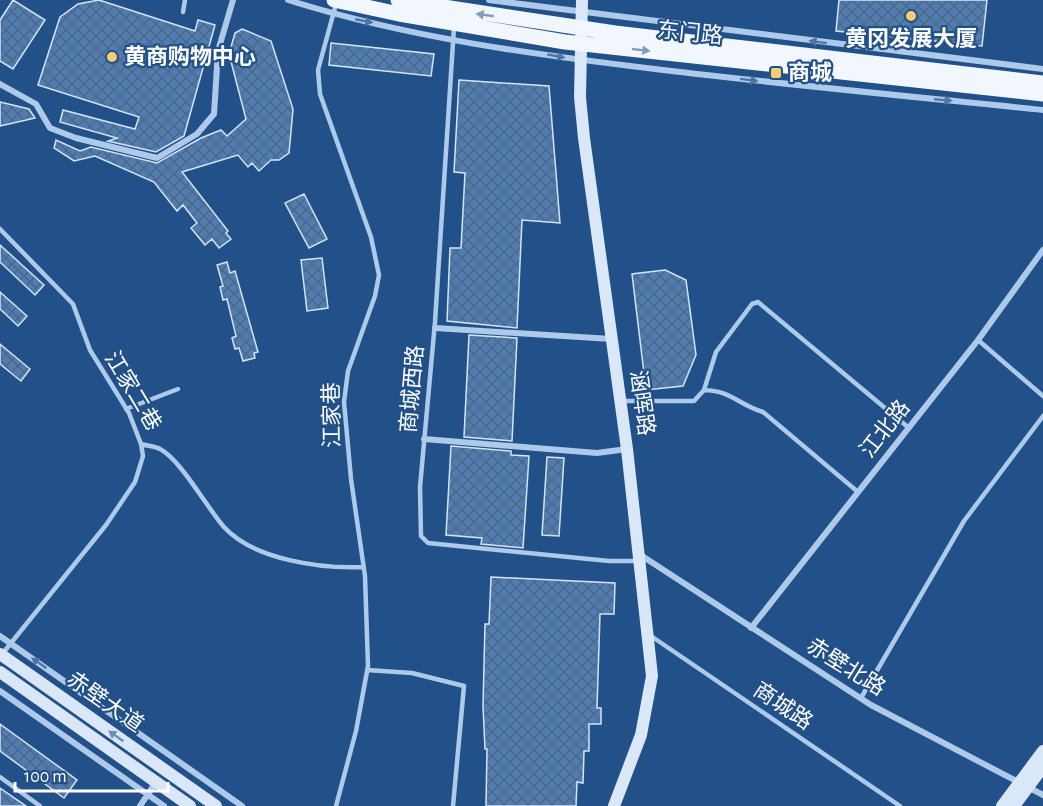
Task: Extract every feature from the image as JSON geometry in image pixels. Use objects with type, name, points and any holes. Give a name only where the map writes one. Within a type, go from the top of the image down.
[{"type":"main road","name":"东门路","points":[[398,0],[581,36],[1043,94]]},
{"type":"main road","name":"东门路","points":[[335,5],[454,23],[1043,83]]},
{"type":"street","points":[[0,84],[36,104],[50,128],[76,138],[157,158],[197,134],[214,114],[218,51],[233,0]]},
{"type":"street","points":[[288,0],[335,5],[453,39],[580,60],[815,88],[1043,110]]},
{"type":"street","points":[[489,0],[582,6],[1043,69]]},
{"type":"street","name":"涵晖路","points":[[582,6],[580,97],[584,138],[621,401],[652,676],[648,705],[635,753],[614,806]]},
{"type":"street","name":"江北路","points":[[751,628],[978,340],[1043,250]]},
{"type":"street","points":[[435,328],[612,339]]},
{"type":"street","points":[[424,439],[597,453],[627,449]]},
{"type":"street","name":"赤壁北路","points":[[639,557],[861,698],[1043,795]]},
{"type":"street","points":[[0,636],[242,806]]},
{"type":"street","name":"赤壁大道","points":[[1,654],[216,806]]},
{"type":"street","name":"赤壁大道","points":[[0,672],[190,806]]},
{"type":"street","points":[[0,691],[164,806]]},
{"type":"street","points":[[1014,806],[1043,751]]},
{"type":"street","points":[[1002,806],[1043,767]]},
{"type":"street","points":[[140,806],[156,782]]},
{"type":"lane","points":[[183,12],[185,0]]},
{"type":"lane","name":"江家巷","points":[[335,5],[318,70],[320,94],[371,237],[380,275],[375,296],[348,371],[344,402],[351,479],[364,567],[367,670],[356,731],[336,806]]},
{"type":"lane","name":"商城西路","points":[[454,23],[435,328],[420,487],[421,536],[428,543],[609,561],[639,557]]},
{"type":"lane","name":"江家二巷","points":[[0,229],[73,304],[90,350],[126,409],[137,430],[141,444],[160,449],[186,476],[226,529],[253,548],[289,560],[334,568],[364,567]]},
{"type":"lane","points":[[621,401],[694,401],[704,390],[716,352],[752,304],[758,302],[909,428]]},
{"type":"lane","points":[[978,340],[1043,396]]},
{"type":"lane","points":[[126,409],[178,389]]},
{"type":"lane","points":[[704,390],[722,391],[750,408],[763,412],[858,492]]},
{"type":"lane","points":[[861,698],[964,521],[1043,416]]},
{"type":"lane","points":[[1,654],[106,525],[135,482],[143,456],[141,444]]},
{"type":"lane","name":"商城路","points":[[648,634],[900,806]]},
{"type":"lane","points":[[367,670],[412,673],[464,686],[453,806]]},
{"type":"lane","points":[[0,777],[40,806]]},
{"type":"building","points":[[13,0],[45,20],[13,69],[0,61],[0,20]]},
{"type":"building","name":"黄商购物中心","points":[[99,0],[195,31],[198,20],[215,25],[184,136],[156,152],[108,141],[117,138],[60,122],[63,110],[135,129],[139,117],[38,85],[60,17],[78,4]]},
{"type":"building","name":"黄冈发展大厦","points":[[839,0],[987,0],[982,46],[836,31]]},
{"type":"building","points":[[242,29],[271,41],[293,109],[289,153],[279,160],[271,160],[259,171],[252,163],[248,167],[238,155],[182,172],[228,231],[226,233],[231,239],[219,248],[212,239],[205,245],[191,228],[197,223],[183,205],[177,211],[154,182],[95,156],[74,161],[54,148],[56,140],[80,151],[91,147],[157,163],[201,138],[221,130],[227,136],[246,119],[229,54],[235,33]]},
{"type":"building","points":[[331,43],[434,54],[431,76],[329,65]]},
{"type":"building","points":[[459,80],[549,86],[560,223],[522,220],[517,328],[447,321],[450,248],[461,248],[465,173],[454,172]]},
{"type":"building","points":[[0,102],[29,109],[35,118],[0,126]]},
{"type":"building","points":[[304,194],[327,239],[309,248],[285,203]]},
{"type":"building","points":[[0,245],[44,285],[35,295],[0,262]]},
{"type":"building","points":[[322,258],[328,308],[307,311],[301,260]]},
{"type":"building","points":[[227,262],[230,273],[235,271],[258,352],[254,353],[255,358],[243,361],[239,348],[235,349],[232,338],[236,336],[227,299],[223,300],[220,287],[223,286],[217,265]]},
{"type":"building","points":[[665,270],[686,280],[696,355],[683,386],[646,390],[632,274]]},
{"type":"building","points":[[0,292],[27,316],[18,326],[0,309]]},
{"type":"building","points":[[469,335],[517,338],[512,441],[464,437]]},
{"type":"building","points":[[0,344],[30,369],[21,381],[0,364]]},
{"type":"building","points":[[451,446],[511,451],[511,455],[529,456],[523,548],[481,544],[482,538],[446,535]]},
{"type":"building","points":[[547,457],[564,458],[559,536],[542,535]]},
{"type":"building","points":[[491,577],[615,583],[614,614],[600,614],[597,708],[601,708],[601,724],[589,724],[589,751],[584,751],[583,783],[577,782],[576,806],[486,806],[487,749],[485,749],[483,706],[485,624],[489,624]]},
{"type":"building","points":[[0,724],[77,780],[64,798],[0,751]]},
{"type":"building","points":[[0,788],[26,806],[0,806]]},
{"type":"place","name":"黄冈发展大厦","points":[[911,16]]},
{"type":"place","name":"黄商购物中心","points":[[112,57]]},
{"type":"place","name":"商城","points":[[776,73]]}]
